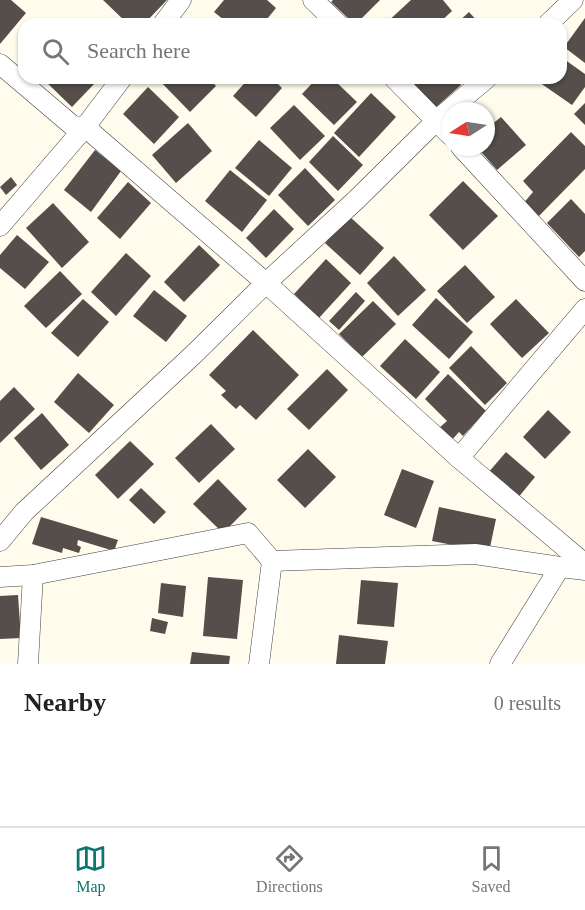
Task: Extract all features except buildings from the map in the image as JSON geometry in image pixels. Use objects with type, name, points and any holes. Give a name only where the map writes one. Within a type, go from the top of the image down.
[{"type":"street","points":[[168,18],[181,0]]},
{"type":"street","points":[[313,0],[332,18]]},
{"type":"street","points":[[554,18],[573,0]]},
{"type":"street","points":[[0,64],[18,79]]},
{"type":"street","points":[[24,84],[73,126],[85,127],[266,283],[459,458],[585,564]]},
{"type":"street","points":[[0,226],[85,127],[117,84]]},
{"type":"street","points":[[400,84],[441,125]]},
{"type":"street","points":[[0,541],[24,513],[108,432],[193,355],[266,283],[356,200],[436,120],[480,84]]},
{"type":"street","points":[[469,156],[585,281]]},
{"type":"street","points":[[459,458],[585,309]]},
{"type":"street","points":[[0,577],[33,575],[248,533],[272,561],[259,664]]},
{"type":"street","points":[[272,561],[475,554],[585,570]]},
{"type":"street","points":[[500,664],[560,567]]},
{"type":"street","points":[[28,664],[33,575]]}]
